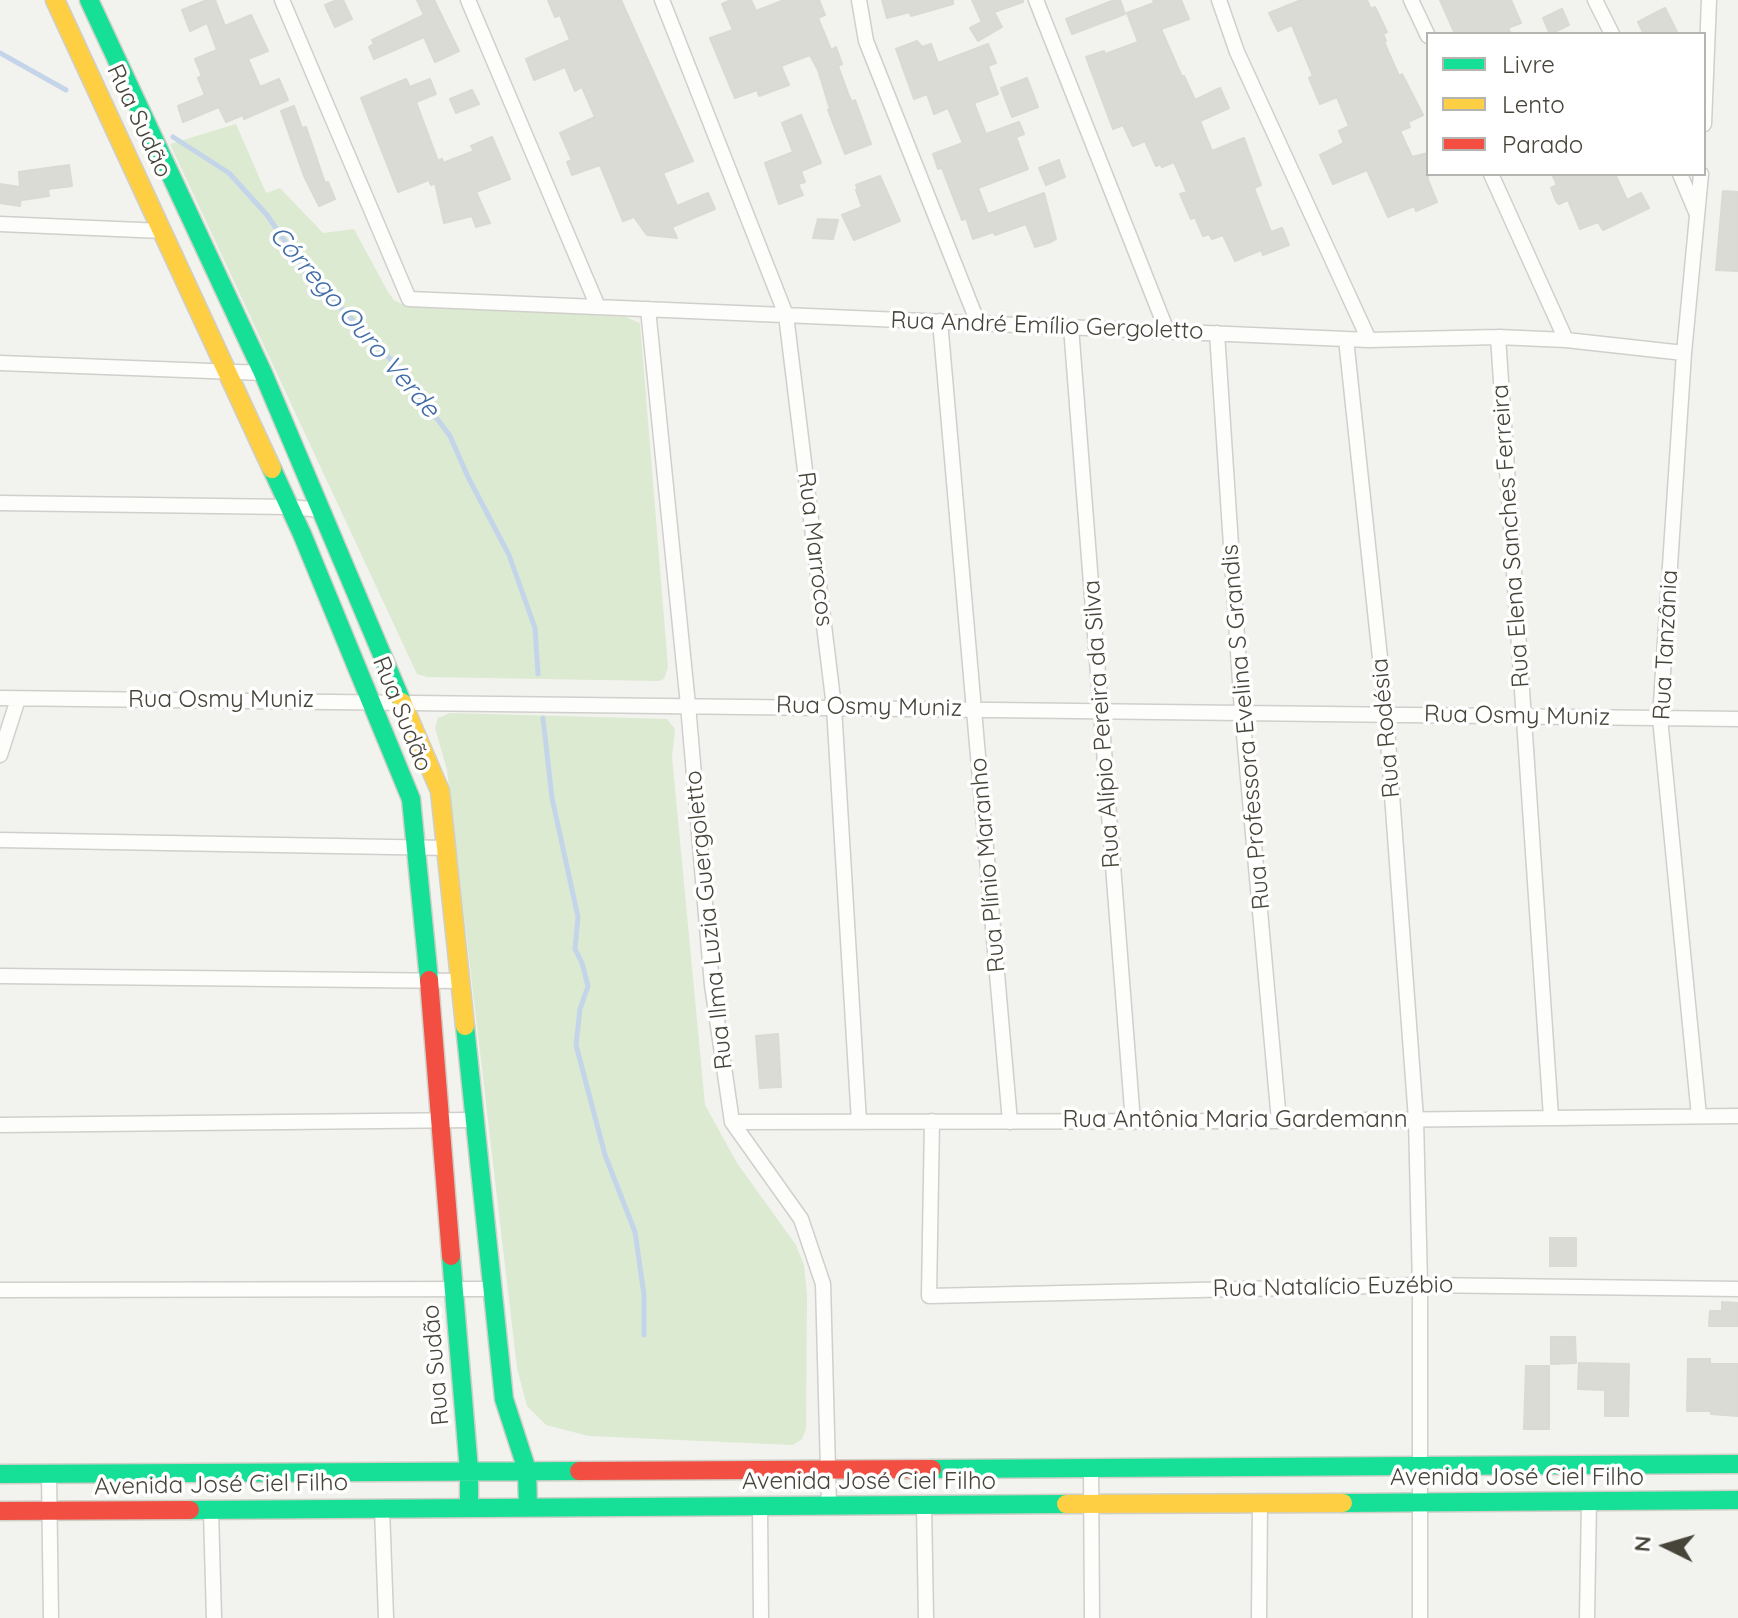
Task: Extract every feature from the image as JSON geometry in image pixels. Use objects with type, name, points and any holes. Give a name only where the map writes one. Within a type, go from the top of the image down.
[{"type":"street","name":"Rua Sudão","points":[[55,0],[290,507],[411,799],[441,1121],[469,1470],[469,1507]]},
{"type":"street","name":"Rua Sudão","points":[[89,0],[263,373],[440,791],[490,1289],[504,1399],[527,1470],[528,1506]]},
{"type":"street","name":"Rua André Emílio Gergoletto","points":[[282,0],[409,299],[1369,340],[1498,337],[1566,340],[1684,353]]},
{"type":"street","points":[[468,0],[598,307]]},
{"type":"street","name":"Rua Marrocos","points":[[662,0],[786,315],[834,707],[859,1122]]},
{"type":"street","points":[[859,0],[866,41],[978,323]]},
{"type":"street","points":[[1036,0],[1167,331]]},
{"type":"street","points":[[1219,0],[1237,52],[1369,340]]},
{"type":"street","points":[[1411,0],[1426,32]]},
{"type":"street","points":[[1595,0],[1611,32]]},
{"type":"street","points":[[1706,64],[1709,0]]},
{"type":"street","points":[[71,33],[102,29]]},
{"type":"street","points":[[1492,176],[1566,340]]},
{"type":"street","points":[[1681,176],[1698,216]]},
{"type":"street","name":"Rua Tanzânia","points":[[1699,1116],[1660,718],[1684,353],[1701,176]]},
{"type":"street","points":[[0,224],[163,231]]},
{"type":"street","name":"Rua Ilma Luzia Guergoletto","points":[[648,309],[688,705],[712,985],[732,1122],[801,1219],[823,1284],[829,1507]]},
{"type":"street","name":"Rua Plínio Maranho","points":[[940,321],[1010,1122]]},
{"type":"street","name":"Rua Alípio Pereira da Silva","points":[[1071,327],[1133,1122]]},
{"type":"street","name":"Rua Professora Evelina S Grandis","points":[[1217,333],[1242,712],[1279,1121]]},
{"type":"street","name":"Rua Elena Sanches Ferreira","points":[[1498,337],[1551,1117]]},
{"type":"street","name":"Rua Rodésia","points":[[1346,339],[1386,714],[1416,1119],[1420,1285],[1420,1618]]},
{"type":"street","points":[[0,363],[263,373]]},
{"type":"street","points":[[0,503],[321,510]]},
{"type":"street","name":"Rua Osmy Muniz","points":[[0,698],[1738,719]]},
{"type":"street","points":[[0,755],[18,699]]},
{"type":"street","points":[[0,840],[447,848]]},
{"type":"street","points":[[0,976],[460,981]]},
{"type":"street","name":"Rua Antônia Maria Gardemann","points":[[732,1122],[1738,1116]]},
{"type":"street","points":[[0,1125],[473,1120]]},
{"type":"street","name":"Rua Natalício Euzébio","points":[[932,1121],[929,1296],[1420,1285],[1738,1289]]},
{"type":"street","points":[[0,1290],[490,1289]]},
{"type":"street","name":"Avenida José Ciel Filho","points":[[0,1474],[1738,1464]]},
{"type":"street","points":[[1091,1467],[1092,1618]]},
{"type":"street","points":[[49,1474],[51,1618]]},
{"type":"street","name":"Avenida José Ciel Filho","points":[[0,1511],[1738,1500]]},
{"type":"street","points":[[1587,1618],[1589,1501]]},
{"type":"street","points":[[1259,1618],[1260,1504]]},
{"type":"street","points":[[924,1506],[926,1618]]},
{"type":"street","points":[[760,1507],[761,1618]]},
{"type":"street","points":[[382,1508],[386,1618]]},
{"type":"street","points":[[211,1511],[214,1618]]},
{"type":"green space","points":[[236,124],[266,193],[280,188],[323,233],[354,229],[388,292],[402,304],[626,317],[640,323],[668,667],[664,679],[427,677],[417,674],[170,144]]},
{"type":"green space","points":[[450,713],[667,719],[675,729],[672,757],[705,1105],[737,1163],[796,1245],[804,1265],[807,1295],[806,1429],[802,1439],[793,1445],[589,1436],[546,1425],[527,1406],[517,1368],[447,770],[435,728],[438,718]]},
{"type":"building","points":[[215,0],[225,26],[251,15],[268,51],[248,59],[260,87],[279,79],[288,100],[244,119],[243,115],[226,122],[219,107],[183,122],[178,106],[205,95],[195,59],[217,50],[207,23],[190,31],[182,10]]},
{"type":"building","points":[[343,0],[352,19],[335,27],[325,5]]},
{"type":"building","points":[[417,0],[434,0],[459,51],[435,62],[424,37],[374,59],[369,47],[374,44],[372,40],[424,15]]},
{"type":"building","points":[[548,0],[621,0],[693,161],[663,173],[677,206],[708,193],[715,209],[672,227],[677,238],[647,235],[634,217],[623,221],[600,165],[572,175],[567,162],[572,160],[560,133],[595,117],[582,87],[575,91],[565,67],[534,80],[526,59],[570,40],[560,15],[555,17]]},
{"type":"building","points":[[731,0],[751,0],[756,11],[784,0],[819,0],[825,15],[818,18],[831,50],[836,47],[842,64],[838,66],[852,102],[855,100],[871,144],[845,154],[828,110],[818,70],[810,55],[781,66],[789,85],[759,96],[757,90],[735,98],[710,38],[733,30],[722,4]]},
{"type":"building","points":[[882,0],[953,0],[953,4],[911,16],[910,12],[887,18]]},
{"type":"building","points":[[972,0],[1023,2],[994,12],[1002,27],[978,41],[970,28],[982,22]]},
{"type":"building","points":[[1120,0],[1125,14],[1072,34],[1066,19]]},
{"type":"building","points":[[1153,0],[1181,0],[1189,19],[1161,29],[1195,100],[1220,88],[1229,108],[1200,121],[1212,151],[1244,138],[1261,185],[1254,188],[1271,232],[1282,228],[1289,245],[1263,255],[1261,250],[1235,261],[1223,235],[1212,239],[1209,234],[1203,236],[1195,217],[1191,219],[1180,194],[1187,192],[1174,162],[1156,166],[1145,141],[1133,146],[1123,125],[1113,129],[1086,57],[1138,42],[1127,13],[1154,3]]},
{"type":"building","points":[[1301,0],[1367,0],[1371,9],[1375,7],[1387,32],[1383,34],[1384,42],[1399,76],[1402,74],[1423,115],[1408,122],[1410,127],[1400,131],[1412,157],[1426,154],[1426,176],[1437,202],[1416,211],[1414,206],[1388,217],[1367,170],[1333,184],[1320,155],[1344,143],[1339,131],[1349,126],[1337,97],[1320,104],[1309,78],[1313,76],[1292,25],[1278,31],[1269,13]]},
{"type":"building","points":[[1440,0],[1511,0],[1521,23],[1508,28],[1510,32],[1454,32]]},
{"type":"building","points":[[1665,8],[1677,32],[1643,32],[1638,22]]},
{"type":"building","points":[[1562,9],[1569,25],[1549,32],[1543,18]]},
{"type":"building","points":[[917,41],[922,47],[931,44],[938,63],[988,44],[996,63],[988,66],[998,94],[974,103],[986,134],[1019,122],[1024,134],[1016,137],[1028,169],[978,188],[988,214],[1044,193],[1056,239],[1035,247],[1026,224],[973,239],[966,218],[962,220],[942,168],[938,169],[933,154],[963,143],[948,108],[934,114],[927,94],[914,99],[896,49]]},
{"type":"building","points":[[1027,78],[1038,107],[1012,117],[1001,88]]},
{"type":"building","points":[[406,79],[410,87],[430,79],[436,94],[416,102],[438,161],[442,159],[443,163],[474,151],[471,146],[492,137],[510,179],[476,192],[490,223],[476,227],[472,216],[444,223],[435,183],[431,185],[429,180],[398,192],[361,98]]},
{"type":"building","points":[[472,90],[479,104],[456,113],[450,99]]},
{"type":"building","points":[[294,106],[302,128],[306,127],[325,183],[328,182],[335,199],[319,206],[304,176],[281,111]]},
{"type":"building","points":[[801,115],[821,163],[801,171],[805,182],[798,184],[803,195],[779,204],[765,163],[793,152],[782,123]]},
{"type":"building","points":[[1059,160],[1065,177],[1046,185],[1039,168]]},
{"type":"building","points":[[69,165],[72,186],[48,189],[49,196],[22,200],[21,194],[20,206],[0,203],[0,184],[20,187],[19,172]]},
{"type":"building","points":[[880,176],[900,221],[854,240],[842,215],[862,207],[856,185]]},
{"type":"building","points":[[1553,176],[1616,176],[1627,200],[1641,193],[1649,208],[1603,230],[1598,222],[1580,229],[1568,200],[1559,204],[1556,201],[1551,188],[1557,185]]},
{"type":"building","points":[[1723,191],[1738,192],[1738,271],[1716,270]]},
{"type":"building","points":[[818,219],[838,220],[833,239],[813,238]]},
{"type":"building","points":[[778,1034],[781,1087],[760,1088],[756,1036]]},
{"type":"building","points":[[1550,1238],[1576,1238],[1576,1266],[1550,1266]]},
{"type":"building","points":[[1722,1302],[1738,1303],[1738,1326],[1709,1326],[1710,1311],[1722,1311]]},
{"type":"building","points":[[1551,1337],[1575,1337],[1576,1363],[1551,1364]]},
{"type":"building","points":[[1688,1359],[1710,1359],[1710,1364],[1738,1364],[1738,1416],[1687,1411]]},
{"type":"building","points":[[1579,1363],[1629,1364],[1628,1416],[1605,1416],[1605,1390],[1578,1389]]},
{"type":"building","points":[[1526,1366],[1549,1366],[1549,1429],[1524,1429]]},
{"type":"waterway","name":"Córrego Ouro Verde","points":[[0,53],[66,90]]},
{"type":"waterway","name":"Córrego Ouro Verde","points":[[173,137],[229,173],[267,215],[306,272],[400,369],[450,436],[509,555],[535,628],[538,674]]},
{"type":"waterway","name":"Córrego Ouro Verde","points":[[543,718],[552,798],[578,917],[575,949],[588,986],[580,1009],[576,1045],[605,1155],[635,1232],[644,1295],[644,1335]]},
{"type":"traffic: fast","points":[[89,0],[263,373],[402,702]]},
{"type":"traffic: fast","points":[[272,469],[302,534],[411,799],[429,980]]},
{"type":"traffic: fast","points":[[465,1026],[504,1399],[527,1470],[528,1506]]},
{"type":"traffic: fast","points":[[451,1256],[469,1470],[469,1507]]},
{"type":"traffic: fast","points":[[932,1469],[1738,1464]]},
{"type":"traffic: fast","points":[[0,1474],[579,1471]]},
{"type":"traffic: fast","points":[[1343,1503],[1738,1500]]},
{"type":"traffic: fast","points":[[190,1510],[1066,1504]]},
{"type":"traffic: slow","points":[[55,0],[272,469]]},
{"type":"traffic: slow","points":[[402,702],[440,791],[465,1026]]},
{"type":"traffic: slow","points":[[1066,1504],[1343,1503]]},
{"type":"traffic: jam","points":[[429,980],[451,1256]]},
{"type":"traffic: jam","points":[[579,1471],[932,1469]]},
{"type":"traffic: jam","points":[[0,1511],[190,1510]]}]
